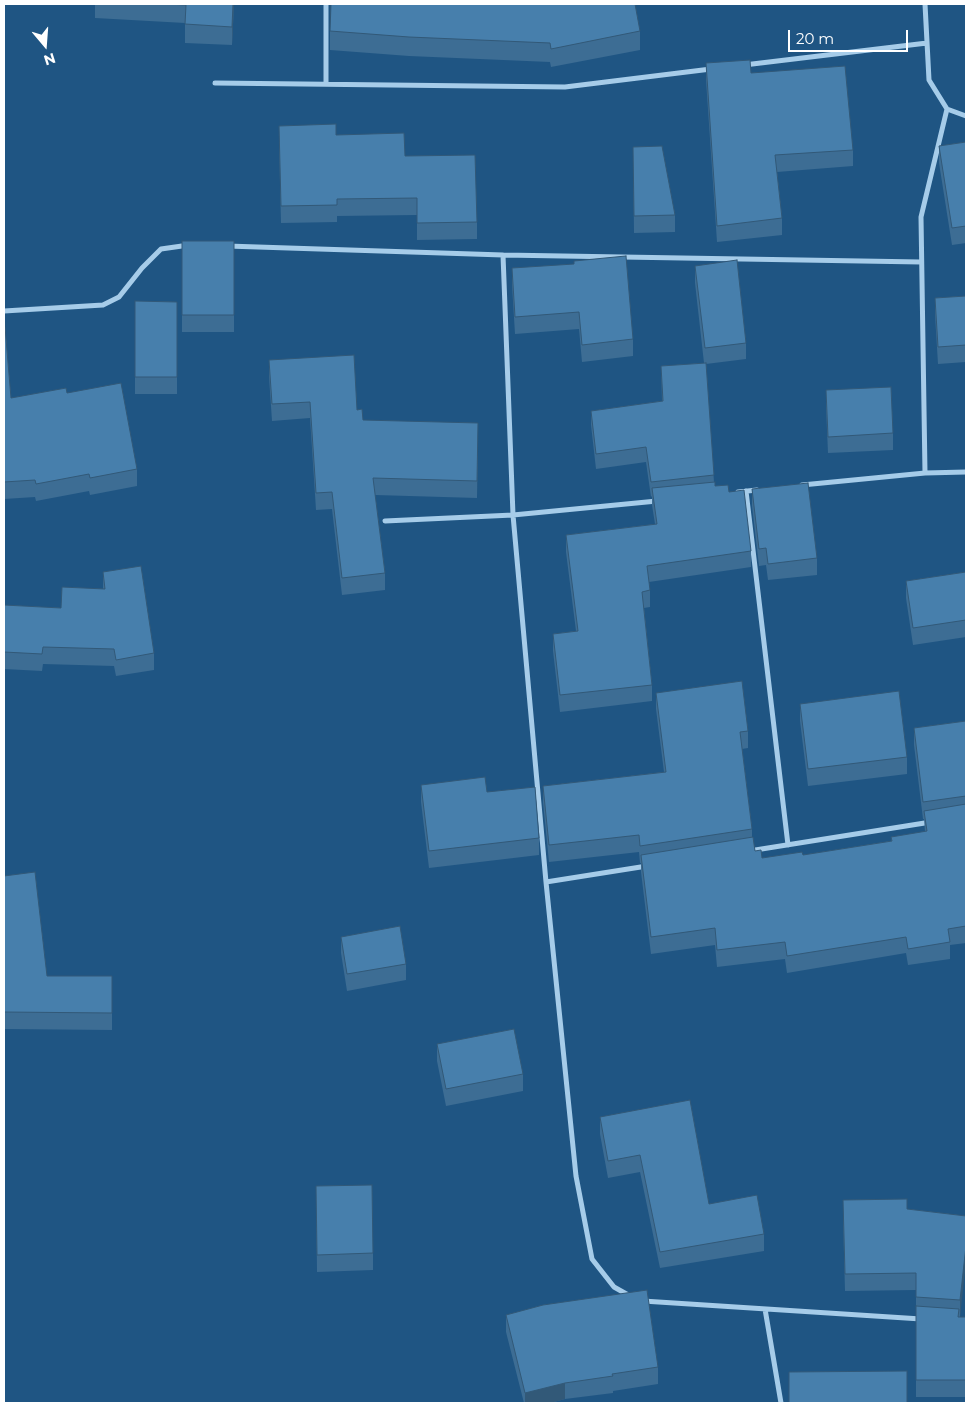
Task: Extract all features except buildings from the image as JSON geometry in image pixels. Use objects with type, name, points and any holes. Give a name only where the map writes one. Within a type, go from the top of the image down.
[{"type":"street","points":[[326,4],[326,84]]},
{"type":"street","points":[[925,4],[929,80],[947,109],[966,116]]},
{"type":"street","points":[[741,66],[927,42]]},
{"type":"street","points":[[215,83],[565,87],[722,68]]},
{"type":"street","points":[[925,472],[921,217],[947,109]]},
{"type":"street","points":[[4,311],[102,305],[119,297],[142,268],[161,249],[181,244],[200,245]]},
{"type":"street","points":[[220,246],[504,255],[921,262]]},
{"type":"street","points":[[504,255],[513,515],[546,882],[576,1176],[592,1259],[614,1288],[644,1302],[765,1308],[928,1320]]},
{"type":"street","points":[[793,486],[925,472],[966,472]]},
{"type":"street","points":[[726,493],[765,490]]},
{"type":"street","points":[[746,492],[788,845]]},
{"type":"street","points":[[385,521],[513,515],[668,499]]},
{"type":"street","points":[[740,852],[938,821]]},
{"type":"street","points":[[546,882],[652,866]]},
{"type":"street","points":[[765,1308],[781,1403]]}]
